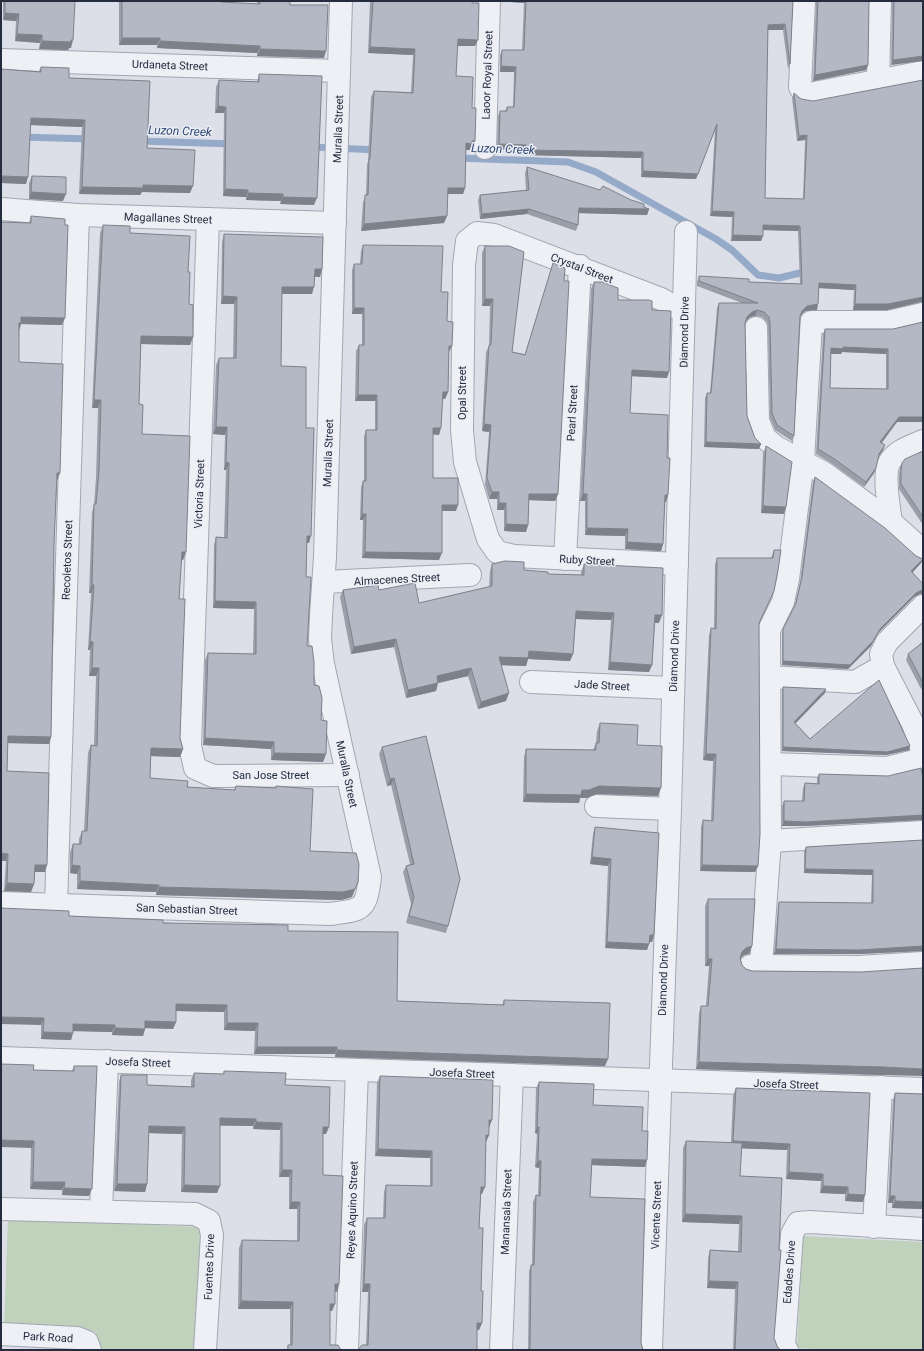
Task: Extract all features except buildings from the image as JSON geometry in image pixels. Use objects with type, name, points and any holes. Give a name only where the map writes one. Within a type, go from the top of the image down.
[{"type":"street","name":"Muralla Street","points":[[341,1],[324,582],[321,615],[323,664],[370,877],[367,899]]},
{"type":"street","name":"Laoor Royal Street","points":[[485,148],[489,1]]},
{"type":"street","points":[[804,1],[800,88],[804,92],[809,94],[923,72]]},
{"type":"street","points":[[878,80],[880,1]]},
{"type":"street","name":"Urdaneta Street","points":[[1,60],[339,71]]},
{"type":"street","name":"Magallanes Street","points":[[1,209],[78,215],[335,223]]},
{"type":"street","name":"Recoletos Street","points":[[56,905],[78,215]]},
{"type":"street","name":"Victoria Street","points":[[195,768],[190,746],[208,219]]},
{"type":"street","name":"Diamond Drive","points":[[660,1080],[670,809],[672,688],[686,232]]},
{"type":"street","name":"Crystal Street","points":[[477,233],[494,235],[580,266],[661,299],[684,312]]},
{"type":"street","name":"Opal Street","points":[[477,233],[468,241],[464,265],[462,430],[465,462],[488,539],[497,552]]},
{"type":"street","name":"Pearl Street","points":[[565,559],[580,266]]},
{"type":"street","points":[[923,314],[888,322],[811,322],[803,461],[788,579],[783,602],[769,630],[771,764],[770,841],[756,966],[858,967],[923,963]]},
{"type":"street","points":[[756,328],[758,420],[760,429],[765,438],[776,447],[824,473],[891,522],[923,551]]},
{"type":"street","points":[[891,522],[887,485],[889,462],[903,450],[923,442]]},
{"type":"street","name":"Ruby Street","points":[[497,552],[514,556],[677,564]]},
{"type":"street","name":"Almacenes Street","points":[[324,582],[470,574]]},
{"type":"street","points":[[923,606],[887,642],[881,654],[883,666],[913,724],[923,753]]},
{"type":"street","points":[[769,677],[855,682],[883,666]]},
{"type":"street","name":"Jade Street","points":[[531,682],[672,688]]},
{"type":"street","points":[[771,764],[887,768],[923,759]]},
{"type":"street","name":"San Jose Street","points":[[195,768],[213,776],[348,775]]},
{"type":"street","points":[[596,806],[670,809]]},
{"type":"street","points":[[770,841],[923,832]]},
{"type":"street","name":"San Sebastian Street","points":[[1,903],[330,914],[355,911],[367,899]]},
{"type":"street","name":"Josefa Street","points":[[1,1058],[923,1089]]},
{"type":"street","points":[[101,1211],[106,1061]]},
{"type":"street","name":"Reyes Aquino Street","points":[[347,1350],[357,1070]]},
{"type":"street","name":"Manansala Street","points":[[501,1350],[512,1075]]},
{"type":"street","name":"Vicente Street","points":[[651,1350],[660,1080]]},
{"type":"street","points":[[874,1227],[881,1088]]},
{"type":"street","name":"Fuentes Drive","points":[[1,1209],[195,1214],[209,1221],[212,1235],[205,1350]]},
{"type":"street","name":"Edades Drive","points":[[787,1350],[784,1346],[792,1234],[798,1223],[810,1222],[923,1229]]},
{"type":"street","name":"Park Road","points":[[1,1334],[77,1338],[87,1342],[90,1350]]},
{"type":"green space","points":[[8,1219],[201,1227],[196,1350],[96,1350],[96,1332],[4,1328]]},
{"type":"green space","points":[[803,1236],[923,1242],[923,1350],[840,1350],[797,1348]]},
{"type":"waterway","name":"Luzon Creek","points":[[21,137],[91,139]]},
{"type":"waterway","name":"Luzon Creek","points":[[139,141],[233,144]]},
{"type":"waterway","name":"Luzon Creek","points":[[311,147],[379,150]]},
{"type":"waterway","name":"Luzon Creek","points":[[456,158],[568,162],[596,172],[716,239],[732,250],[758,275],[779,278],[808,271]]}]
